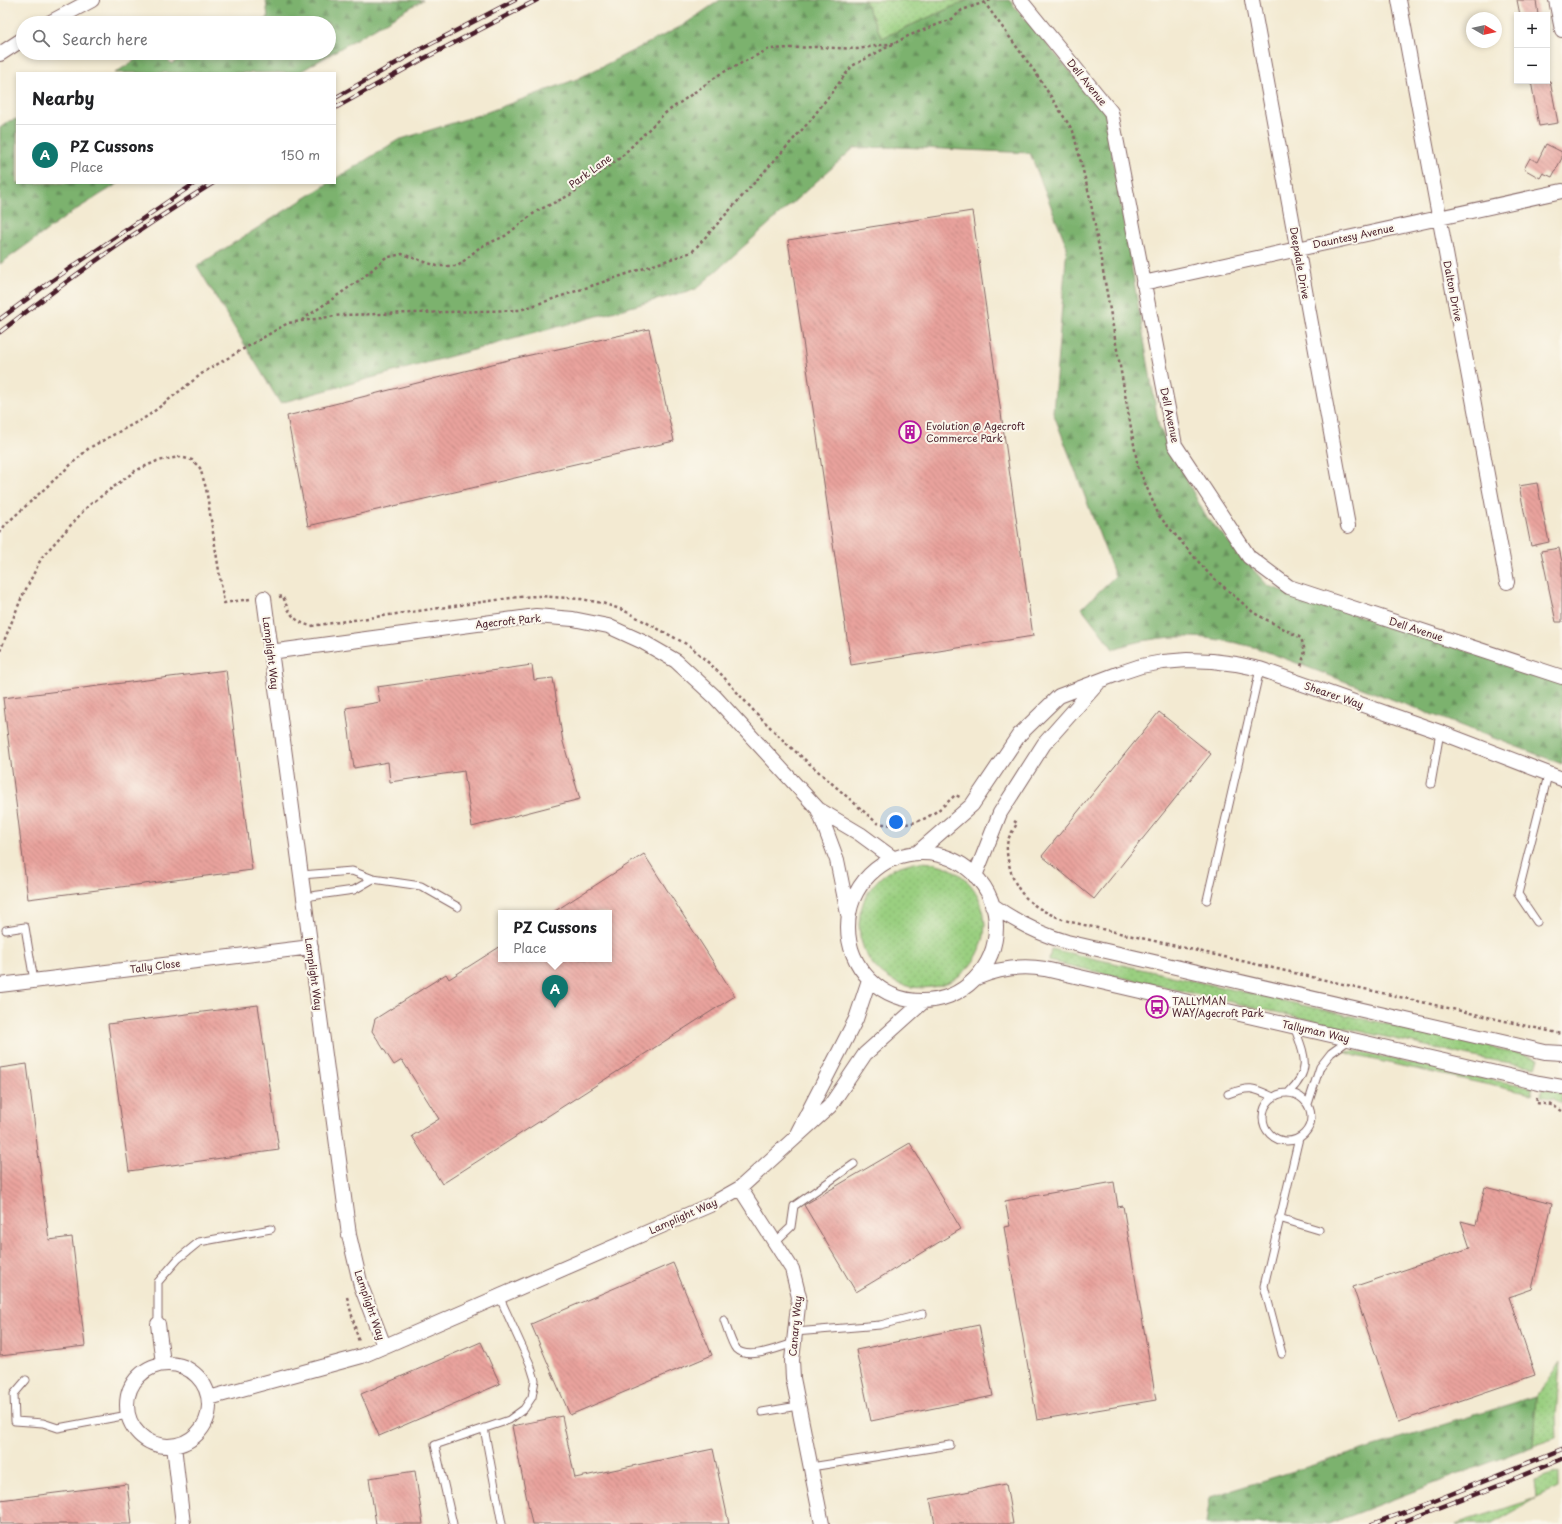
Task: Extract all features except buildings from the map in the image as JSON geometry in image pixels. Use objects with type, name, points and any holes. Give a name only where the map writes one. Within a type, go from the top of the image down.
[{"type":"street","points":[[62,16],[92,0]]},
{"type":"street","name":"Dell Avenue","points":[[1020,0],[1111,112],[1175,445],[1249,556],[1289,587],[1562,677]]},
{"type":"street","name":"Deepdale Drive","points":[[1252,0],[1348,526]]},
{"type":"street","name":"Dalton Drive","points":[[1399,0],[1507,582]]},
{"type":"street","points":[[1556,0],[1562,30]]},
{"type":"street","points":[[0,54],[16,44]]},
{"type":"street","name":"Dauntesy Avenue","points":[[1143,283],[1562,191]]},
{"type":"street","name":"Lamplight Way","points":[[264,598],[349,1235],[361,1286],[384,1346]]},
{"type":"street","name":"Agecroft Park","points":[[270,652],[536,616],[573,619],[608,626],[643,642],[676,661],[715,697],[818,809]]},
{"type":"street","name":"Shearer Way","points":[[917,853],[972,805],[1019,735],[1059,696],[1141,666],[1163,662],[1187,660],[1212,661],[1260,669],[1440,732],[1562,779]]},
{"type":"street","points":[[975,876],[1000,812],[1044,744],[1099,681]]},
{"type":"street","points":[[818,809],[860,834],[894,858]]},
{"type":"street","points":[[818,809],[837,860],[848,915],[848,939],[855,961],[869,980],[885,992],[904,1000],[924,1002],[943,999],[961,990],[976,978],[987,962],[994,944],[996,924],[992,905],[985,890],[975,876],[958,863],[939,855],[917,853],[894,858],[872,872],[857,891],[848,915]]},
{"type":"street","points":[[992,905],[1031,929],[1067,942],[1545,1052],[1562,1053]]},
{"type":"street","name":"Tally Close","points":[[0,985],[310,947]]},
{"type":"street","name":"Tallyman Way","points":[[976,978],[999,969],[1034,968],[1539,1083],[1562,1086]]},
{"type":"street","points":[[793,1141],[856,1019],[869,980]]},
{"type":"street","name":"Lamplight Way","points":[[209,1398],[362,1356],[710,1205],[740,1188],[830,1106],[865,1054],[924,1002]]},
{"type":"street","name":"Canary Way","points":[[740,1188],[792,1269],[799,1296],[792,1360],[798,1406],[822,1524]]},
{"type":"street","points":[[158,1324],[163,1363]]},
{"type":"street","points":[[163,1363],[178,1364],[191,1370],[202,1380],[209,1398],[209,1412],[204,1426],[195,1437],[182,1444],[174,1446],[159,1445],[146,1440],[136,1430],[128,1415],[127,1400],[131,1386],[140,1375],[152,1367],[163,1363]]},
{"type":"street","points":[[174,1446],[183,1524]]},
{"type":"lane","points":[[1206,900],[1260,669]]},
{"type":"lane","points":[[1431,784],[1440,732]]},
{"type":"lane","points":[[1537,922],[1518,894],[1548,774]]},
{"type":"lane","points":[[301,875],[352,871],[372,879],[421,886],[458,907]]},
{"type":"lane","points":[[304,897],[354,890],[372,879]]},
{"type":"lane","points":[[6,930],[25,927],[34,981]]},
{"type":"lane","points":[[1289,1092],[1299,1083],[1304,1068],[1304,1052],[1294,1026]]},
{"type":"lane","points":[[1308,1104],[1320,1067],[1331,1053],[1351,1039]]},
{"type":"lane","points":[[1228,1094],[1244,1088],[1257,1089],[1273,1097]]},
{"type":"lane","points":[[1289,1092],[1303,1098],[1308,1104],[1312,1120],[1310,1127],[1299,1138],[1287,1141],[1276,1138],[1269,1133],[1263,1118],[1267,1103],[1273,1097],[1280,1093],[1289,1092]]},
{"type":"lane","points":[[1282,1354],[1264,1286],[1299,1138]]},
{"type":"lane","points":[[775,1242],[791,1227],[794,1206],[854,1164]]},
{"type":"lane","points":[[1279,1218],[1319,1230]]},
{"type":"lane","points":[[158,1324],[158,1282],[178,1259],[199,1242],[271,1229]]},
{"type":"lane","points":[[453,1524],[434,1445],[510,1420],[524,1409],[532,1397],[535,1380],[530,1364],[499,1296]]},
{"type":"lane","points":[[724,1320],[736,1349],[743,1352],[759,1353],[794,1337],[880,1325],[923,1314]]},
{"type":"lane","points":[[26,1380],[14,1394],[15,1421],[43,1423],[58,1428],[128,1415]]},
{"type":"lane","points":[[762,1412],[798,1406]]},
{"type":"lane","points":[[484,1428],[502,1524]]},
{"type":"lane","points":[[810,1467],[950,1445]]},
{"type":"path","points":[[0,534],[5,525],[89,448],[148,416],[204,372],[288,323],[342,315],[520,310],[692,252],[809,122],[852,66],[908,36],[952,19],[962,10],[991,0]]},
{"type":"path","points":[[984,2],[1035,72],[1073,131],[1090,198],[1138,467],[1159,516],[1209,574],[1254,613],[1301,638],[1305,651],[1301,667]]},
{"type":"path","name":"Park Lane","points":[[300,321],[364,277],[385,258],[402,254],[437,266],[458,266],[480,247],[505,236],[537,211],[570,195],[620,158],[664,114],[720,74],[769,49],[816,47],[857,49],[896,43]]},
{"type":"path","points":[[0,651],[21,599],[42,557],[88,506],[136,471],[157,461],[180,457],[192,460],[200,468],[206,488],[224,603],[283,596],[290,614],[296,620],[310,626],[518,597],[560,596],[602,603],[623,610],[690,646],[720,673],[752,709],[787,744],[877,823],[890,825],[916,823],[937,812],[955,795],[972,805]]},
{"type":"path","points":[[1000,812],[1017,823],[1008,840],[1007,850],[1013,880],[1027,899],[1036,907],[1054,916],[1071,922],[1562,1034]]},
{"type":"green space","points":[[266,0],[423,0],[336,51],[336,16],[268,16]]},
{"type":"green space","points":[[720,0],[864,0],[882,38],[968,0],[1009,0],[1105,112],[1159,427],[1205,515],[1268,586],[1562,682],[1562,764],[1257,648],[1238,643],[1185,637],[1150,640],[1113,649],[1082,608],[1115,576],[1053,412],[1067,247],[1030,153],[899,147],[854,148],[696,289],[280,403],[197,266],[327,184],[336,184],[336,178],[398,140],[482,114],[577,79],[682,26]]},
{"type":"green space","points":[[864,0],[968,0],[882,38]]},
{"type":"green space","points":[[135,60],[168,60],[171,64],[178,60],[320,60],[300,72],[117,72]]},
{"type":"green space","points":[[16,119],[16,184],[117,184],[74,211],[0,264],[0,128],[9,121]]},
{"type":"green space","points":[[916,862],[928,862],[946,866],[967,880],[981,901],[985,925],[981,949],[967,970],[946,984],[928,988],[916,988],[898,984],[877,970],[863,949],[859,931],[859,919],[863,901],[877,880],[898,866]]},
{"type":"green space","points":[[1051,949],[1539,1058],[1536,1067],[1479,1058],[1049,961]]},
{"type":"green space","points":[[1356,1051],[1475,1077],[1533,1087],[1531,1094],[1356,1056],[1345,1052]]},
{"type":"green space","points":[[1542,1088],[1562,1091],[1562,1103],[1554,1099],[1541,1096]]},
{"type":"green space","points":[[1560,1362],[1556,1415],[1557,1438],[1533,1446],[1536,1396]]},
{"type":"green space","points":[[1536,1396],[1533,1446],[1328,1524],[1206,1524],[1210,1497]]},
{"type":"green space","points":[[1558,1472],[1558,1488],[1536,1498],[1534,1480]]},
{"type":"green space","points":[[1536,1498],[1491,1524],[1456,1524]]},
{"type":"railway","points":[[336,97],[419,50],[515,0]]},
{"type":"railway","points":[[336,107],[423,59],[537,0]]},
{"type":"railway","points":[[0,319],[50,282],[194,184]]},
{"type":"railway","points":[[0,332],[104,255],[211,184]]},
{"type":"railway","points":[[1372,1524],[1434,1501],[1562,1449]]},
{"type":"railway","points":[[1397,1524],[1562,1459]]},
{"type":"place","name":"Evolution @ Agecroft Commerce Park","points":[[910,432]]},
{"type":"place","name":"TALLYMAN WAY/Agecroft Park","points":[[1157,1007]]},
{"type":"place","name":"PZ Cussons","points":[[555,1008]]}]
